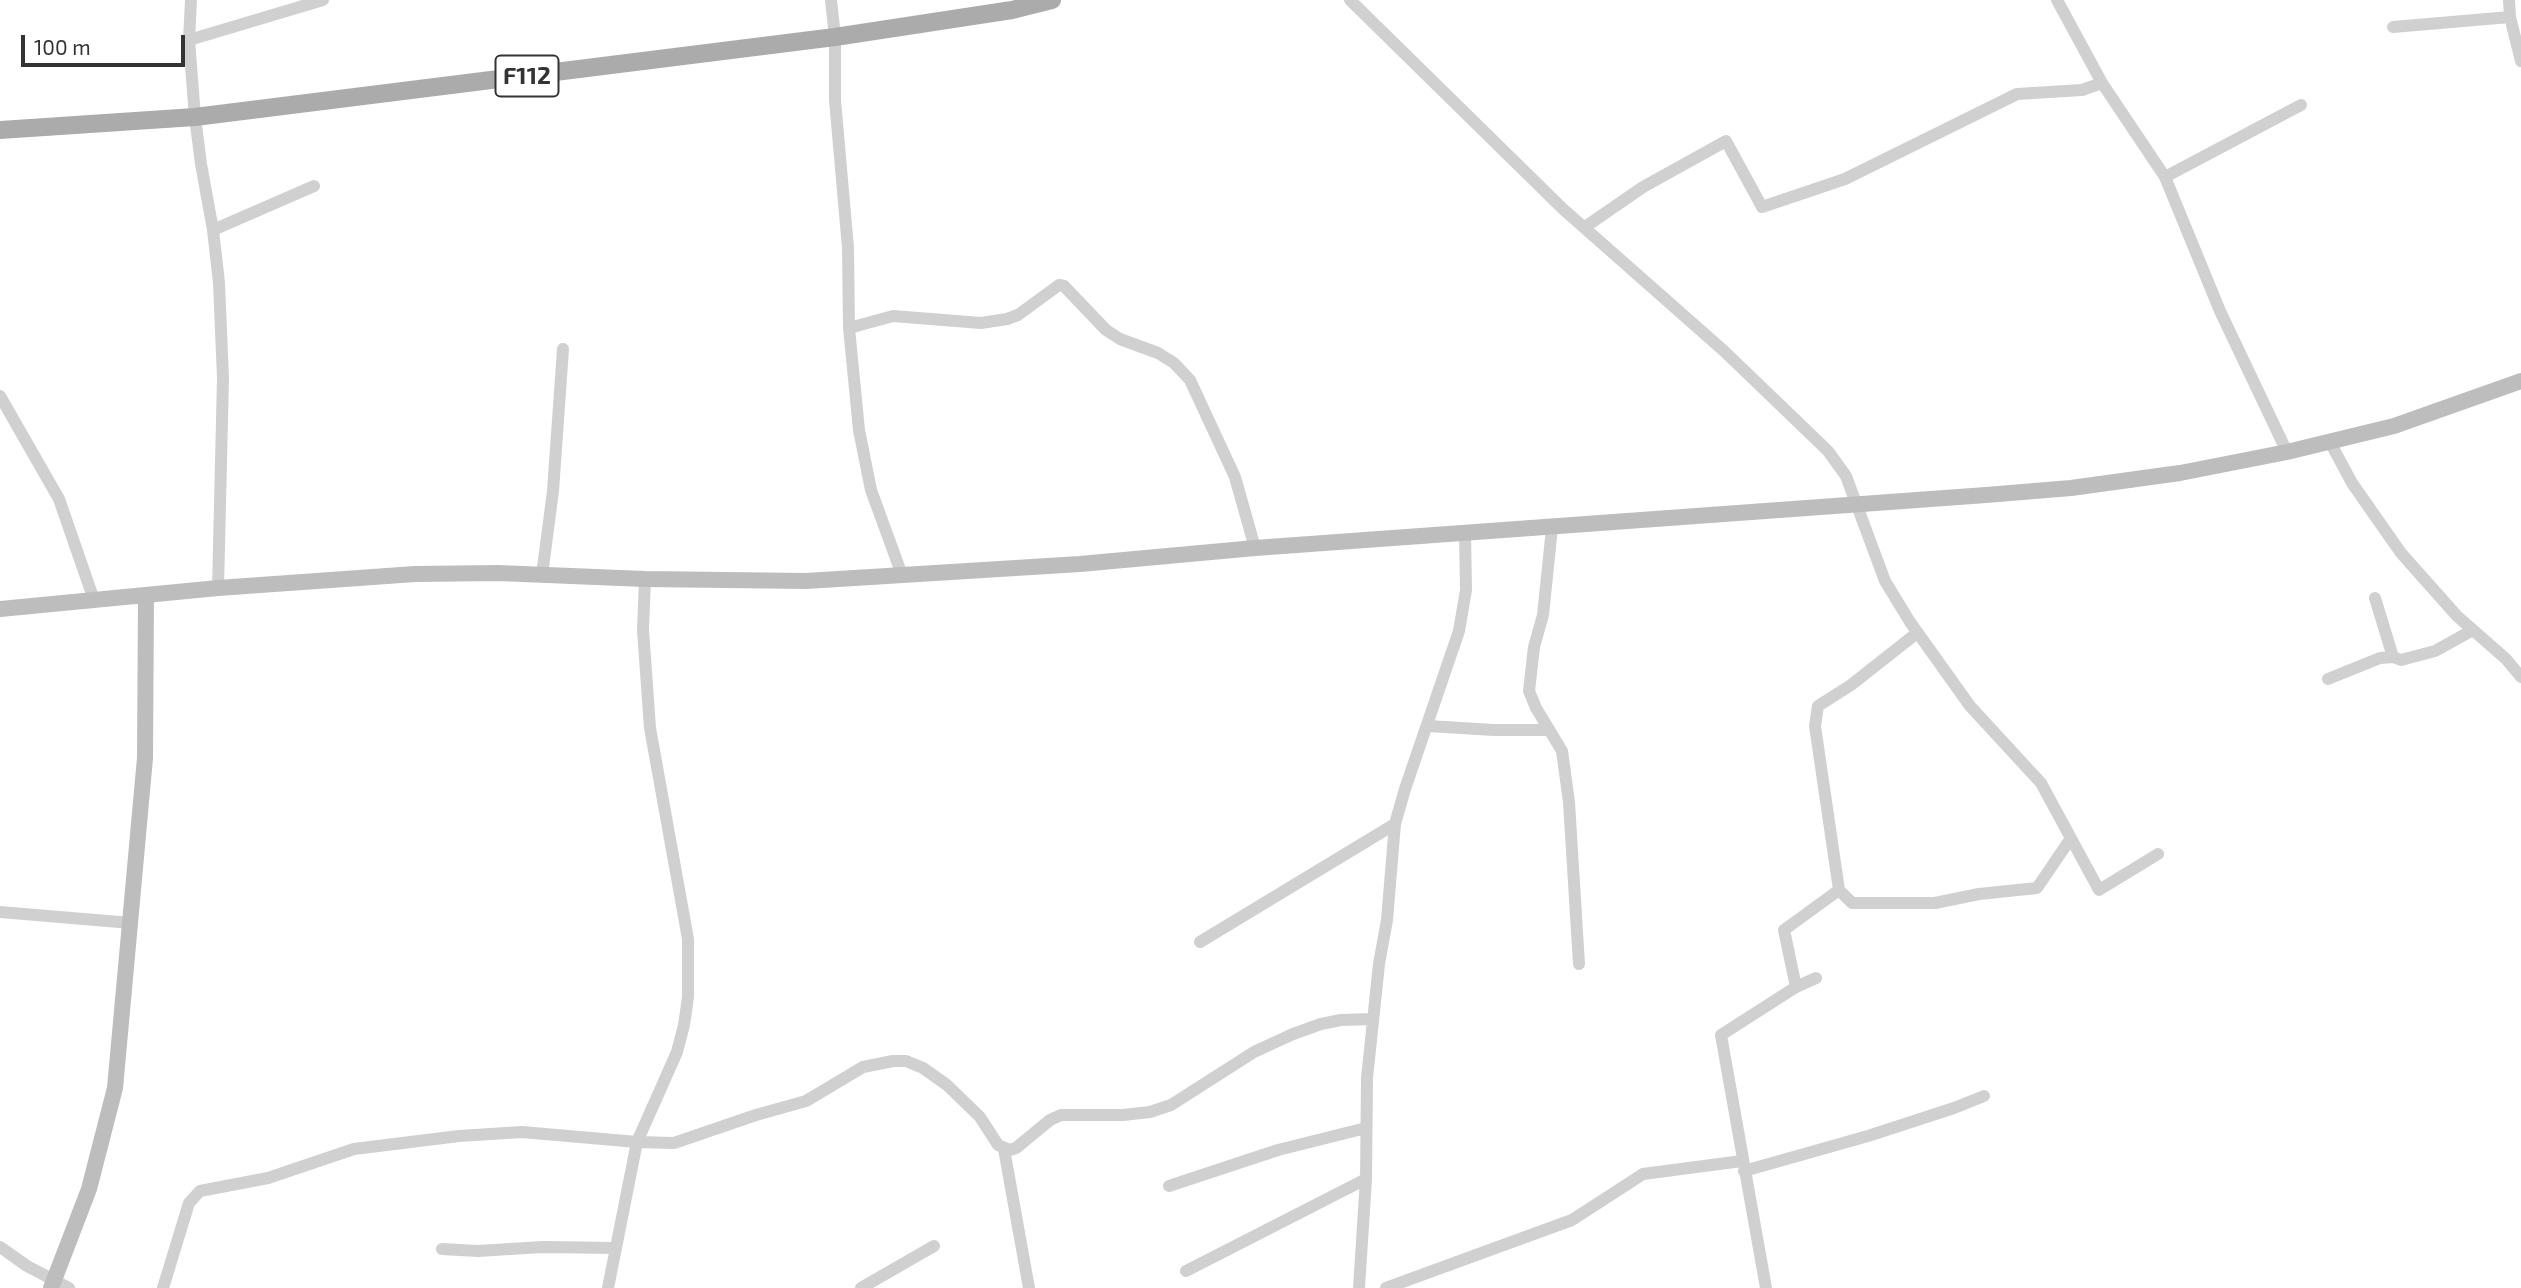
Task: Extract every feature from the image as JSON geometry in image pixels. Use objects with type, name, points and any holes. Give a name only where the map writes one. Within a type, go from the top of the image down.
[{"type":"main road","name":"F112","points":[[0,130],[195,117],[835,37],[1012,10],[1052,0]]},
{"type":"main road","points":[[0,609],[218,588],[415,575],[498,573],[645,579],[806,581],[1080,564],[1255,548],[1857,506],[2071,488],[2180,473],[2330,442],[2394,426],[2521,381]]},
{"type":"main road","points":[[52,1284],[89,1189],[116,1088],[145,758],[146,595]]},
{"type":"street","points":[[191,0],[189,40],[195,117],[219,283],[223,378],[218,588]]},
{"type":"street","points":[[189,40],[323,0]]},
{"type":"street","points":[[831,0],[835,37],[835,100],[848,248],[849,328],[859,430],[871,490],[902,575]]},
{"type":"street","points":[[1350,0],[1461,111],[1585,227],[1724,351],[1828,451],[1846,476],[1885,581],[1917,633],[1970,706],[2041,782],[2099,890],[2158,854]]},
{"type":"street","points":[[2057,0],[2102,83],[2165,177],[2220,311],[2287,452]]},
{"type":"street","points":[[2509,0],[2510,16],[2521,61]]},
{"type":"street","points":[[2393,27],[2510,16]]},
{"type":"street","points":[[1585,227],[1643,187],[1726,141],[1762,207],[1846,179],[2017,94],[2082,90],[2102,83]]},
{"type":"street","points":[[2165,177],[2301,104]]},
{"type":"street","points":[[213,230],[314,186]]},
{"type":"street","points":[[849,328],[893,316],[981,323],[1007,319],[1018,315],[1059,285],[1064,286],[1106,330],[1120,339],[1158,353],[1174,363],[1190,380],[1235,477],[1255,548]]},
{"type":"street","points":[[542,575],[553,491],[563,349]]},
{"type":"street","points":[[0,396],[59,499],[94,600]]},
{"type":"street","points":[[2330,442],[2352,483],[2400,553],[2457,617],[2505,659],[2521,677]]},
{"type":"street","points":[[1552,528],[1543,615],[1534,647],[1529,691],[1548,730],[1562,751],[1579,964]]},
{"type":"street","points":[[1359,1288],[1366,1180],[1367,1078],[1372,1018],[1387,920],[1395,824],[1459,631],[1466,590],[1465,534]]},
{"type":"street","points":[[608,1288],[637,1142],[677,1052],[684,1025],[689,965],[688,939],[650,728],[643,630],[645,579]]},
{"type":"street","points":[[2375,598],[2393,657]]},
{"type":"street","points":[[2328,680],[2380,657],[2400,660],[2435,651],[2473,630]]},
{"type":"street","points":[[1917,633],[1851,685],[1818,706],[1815,726],[1839,890],[1852,903],[1935,903],[1979,894],[2037,888],[2071,838]]},
{"type":"street","points":[[1428,726],[1548,730]]},
{"type":"street","points":[[1200,942],[1395,824]]},
{"type":"street","points":[[1796,987],[1784,930],[1839,890]]},
{"type":"street","points":[[0,912],[131,923]]},
{"type":"street","points":[[1766,1288],[1721,1035],[1796,987],[1816,978]]},
{"type":"street","points":[[163,1288],[189,1203],[200,1191],[268,1178],[354,1149],[459,1136],[522,1132],[674,1143],[806,1101],[863,1067],[893,1061],[906,1061],[923,1068],[947,1084],[981,1117],[998,1145],[1004,1149],[1016,1149],[1050,1120],[1061,1115],[1150,1112],[1171,1105],[1254,1052],[1293,1034],[1321,1024],[1372,1018]]},
{"type":"street","points":[[1386,1288],[1572,1220],[1643,1174],[1743,1166],[1868,1136],[1984,1096]]},
{"type":"street","points":[[1169,1186],[1278,1150],[1366,1128]]},
{"type":"street","points":[[1004,1149],[1029,1288]]},
{"type":"street","points":[[1186,1271],[1366,1180]]},
{"type":"street","points":[[861,1288],[934,1246]]},
{"type":"street","points":[[0,1247],[52,1284],[69,1288]]},
{"type":"street","points":[[442,1249],[478,1251],[543,1247],[616,1248]]}]
